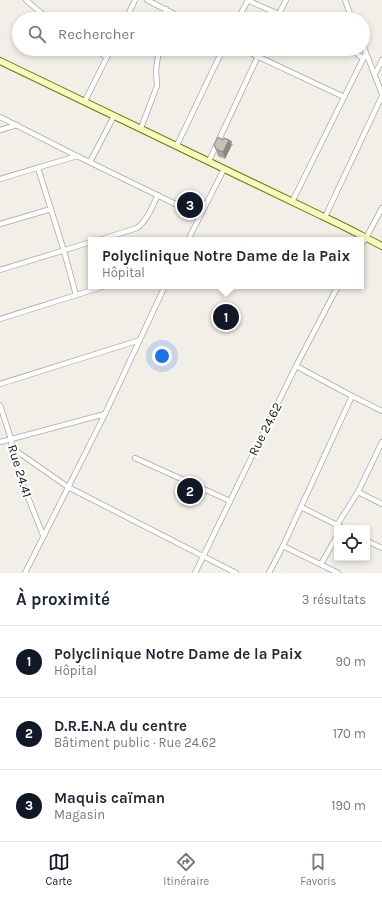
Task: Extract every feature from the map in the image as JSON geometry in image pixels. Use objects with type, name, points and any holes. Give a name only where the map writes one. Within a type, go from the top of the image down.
[{"type":"street","points":[[26,0],[40,12]]},
{"type":"street","points":[[129,12],[135,0]]},
{"type":"street","points":[[147,0],[171,12]]},
{"type":"street","points":[[242,12],[248,0],[274,12]]},
{"type":"street","points":[[279,12],[286,0]]},
{"type":"street","points":[[345,0],[349,12]]},
{"type":"street","points":[[141,128],[157,86],[156,70],[158,56]]},
{"type":"street","points":[[177,145],[221,56]]},
{"type":"street","points":[[209,161],[258,56],[344,97]]},
{"type":"street","points":[[360,56],[363,59]]},
{"type":"street","points":[[292,202],[364,56]]},
{"type":"street","points":[[325,217],[382,95],[367,56]]},
{"type":"street","points":[[85,101],[107,57]]},
{"type":"street","points":[[375,74],[382,60]]},
{"type":"street","points":[[0,61],[177,145],[382,246]]},
{"type":"street","points":[[90,162],[114,116]]},
{"type":"street","points":[[0,117],[76,156],[200,216]]},
{"type":"street","points":[[0,130],[16,125]]},
{"type":"street","points":[[0,179],[76,156]]},
{"type":"street","points":[[38,168],[76,295]]},
{"type":"street","points":[[190,237],[224,169]]},
{"type":"street","points":[[109,237],[138,228],[146,219],[158,195]]},
{"type":"street","points":[[364,240],[382,208]]},
{"type":"street","points":[[0,224],[50,209]]},
{"type":"street","points":[[0,270],[88,243]]},
{"type":"street","points":[[0,319],[95,289]]},
{"type":"street","points":[[24,573],[105,414],[164,289]]},
{"type":"street","name":"Rue 24.62","points":[[195,573],[296,366],[336,289]]},
{"type":"street","points":[[0,384],[140,340]]},
{"type":"street","points":[[296,366],[382,411]]},
{"type":"street","points":[[269,573],[301,508],[352,396]]},
{"type":"street","name":"Rue 24.41","points":[[0,405],[11,439],[20,477],[43,535]]},
{"type":"street","points":[[0,442],[105,414]]},
{"type":"street","points":[[342,525],[382,442]]},
{"type":"street","points":[[12,448],[68,487],[236,573]]},
{"type":"street","points":[[376,454],[382,456]]},
{"type":"street","points":[[135,458],[230,501]]},
{"type":"street","points":[[358,492],[382,504]]},
{"type":"street","points":[[301,508],[337,525]]},
{"type":"street","points":[[321,564],[334,541]]},
{"type":"street","points":[[370,542],[382,548]]},
{"type":"street","points":[[283,546],[338,573]]},
{"type":"building","points":[[218,137],[223,140],[224,138],[229,140],[223,152],[216,149],[214,145]]},
{"type":"place","name":"Maquis caïman","points":[[190,205]]},
{"type":"place","name":"Polyclinique Notre Dame de la Paix","points":[[226,317]]},
{"type":"place","name":"D.R.E.N.A du centre","points":[[190,491]]}]
